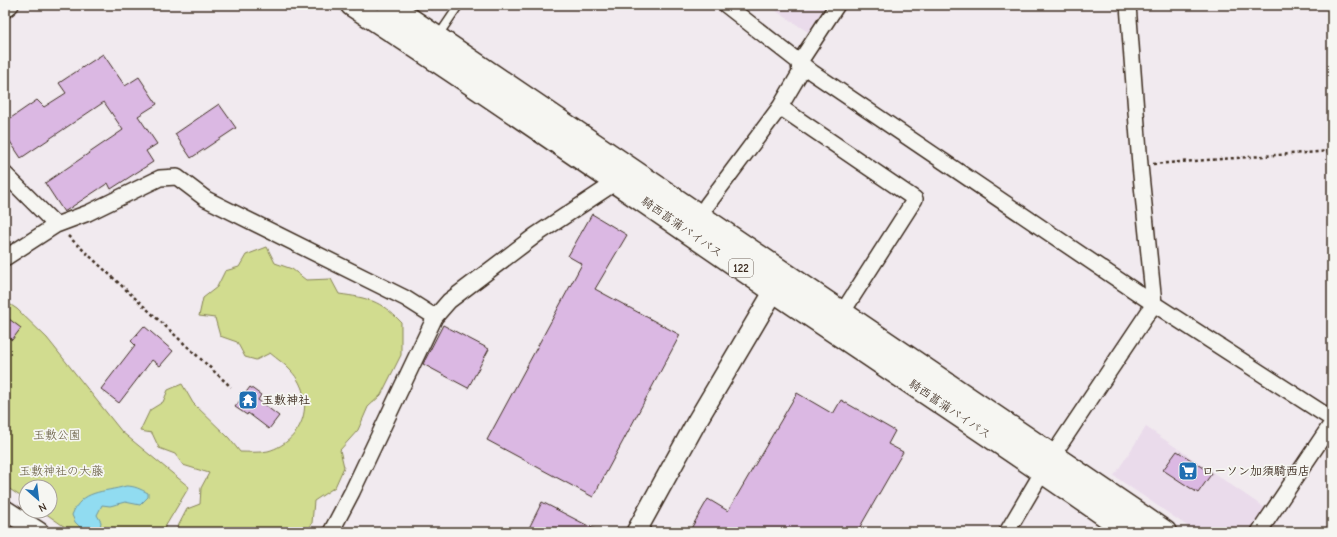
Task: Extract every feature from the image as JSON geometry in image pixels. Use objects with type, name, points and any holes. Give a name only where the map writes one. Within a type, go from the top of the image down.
[{"type":"highway","name":"騎西菖蒲バイパス","points":[[352,5],[425,52],[616,182],[779,283],[1048,463],[1165,532]]},
{"type":"highway","name":"騎西菖蒲バイパス","points":[[389,5],[704,210],[779,283],[842,313],[1048,463],[1129,532]]},
{"type":"street","points":[[5,10],[11,5]]},
{"type":"street","points":[[726,5],[799,63],[1154,304],[1332,419]]},
{"type":"street","points":[[704,210],[780,107],[800,73],[799,63],[838,5]]},
{"type":"street","points":[[1007,532],[1048,463],[1154,304],[1140,165],[1128,5]]},
{"type":"street","points":[[780,107],[915,199],[842,313]]},
{"type":"street","points":[[5,174],[56,225]]},
{"type":"street","points":[[5,258],[56,225],[88,213],[160,178],[177,177],[206,199],[405,298],[436,317]]},
{"type":"street","points":[[332,532],[436,317],[449,301],[536,235],[616,182]]},
{"type":"street","points":[[636,532],[697,420],[779,283]]},
{"type":"street","points":[[1259,532],[1332,423]]},
{"type":"street","points":[[5,510],[39,532]]},
{"type":"lane","points":[[438,37],[459,5]]},
{"type":"path","points":[[1140,165],[1332,150]]},
{"type":"path","points":[[56,225],[231,387]]},
{"type":"shaded area","points":[[767,5],[826,5],[808,32]]},
{"type":"shaded area","points":[[1146,427],[1265,508],[1250,532],[1196,532],[1114,476]]},
{"type":"green space","points":[[267,247],[275,263],[292,269],[306,280],[331,279],[339,294],[373,301],[387,309],[401,322],[401,355],[381,395],[368,407],[358,430],[340,450],[344,467],[335,487],[314,501],[312,523],[308,532],[175,532],[187,509],[200,504],[201,488],[209,473],[183,465],[175,454],[159,448],[152,433],[140,431],[150,410],[163,402],[168,390],[182,384],[193,403],[229,438],[240,452],[265,452],[280,446],[298,429],[303,418],[305,406],[303,394],[299,382],[289,368],[270,353],[256,360],[245,357],[237,342],[220,336],[215,318],[199,316],[203,298],[217,287],[225,271],[239,267],[246,255]]},
{"type":"green space","name":"玉敷公園","points":[[5,301],[17,309],[47,338],[122,432],[189,487],[162,532],[72,532],[53,519],[58,519],[58,479],[18,479],[18,495],[5,486]]},
{"type":"water","points":[[126,486],[135,487],[148,493],[148,497],[140,505],[125,502],[110,506],[102,505],[97,515],[101,522],[100,528],[94,531],[83,530],[75,522],[72,515],[81,500],[94,493]]},
{"type":"building","points":[[103,54],[125,86],[139,77],[157,104],[138,116],[157,144],[146,151],[153,162],[111,189],[108,183],[64,212],[45,183],[123,130],[104,102],[21,158],[5,134],[5,122],[37,100],[44,107],[66,93],[59,83]]},
{"type":"building","points":[[219,104],[236,128],[191,158],[175,134]]},
{"type":"building","points":[[592,214],[627,235],[595,289],[680,335],[593,497],[487,440],[582,264],[568,256]]},
{"type":"building","points":[[9,319],[21,328],[12,340],[5,335],[5,325]]},
{"type":"building","points":[[443,325],[489,349],[468,388],[423,364]]},
{"type":"building","points":[[144,326],[173,351],[160,366],[152,360],[119,403],[101,389],[135,345],[131,341]]},
{"type":"building","points":[[250,387],[261,395],[258,400],[279,416],[269,429],[248,413],[247,415],[235,407]]},
{"type":"building","points":[[797,393],[833,414],[841,400],[895,431],[888,444],[903,452],[857,532],[689,532],[708,499],[728,511]]},
{"type":"building","points":[[1177,451],[1212,473],[1198,493],[1163,470]]},
{"type":"building","points":[[542,502],[600,532],[527,532]]},
{"type":"place","name":"玉敷神社","points":[[248,400]]},
{"type":"place","name":"ローソン加須騎西店","points":[[1188,471]]},
{"type":"park label","name":"玉敷神社の大藤","points":[[61,471]]}]
